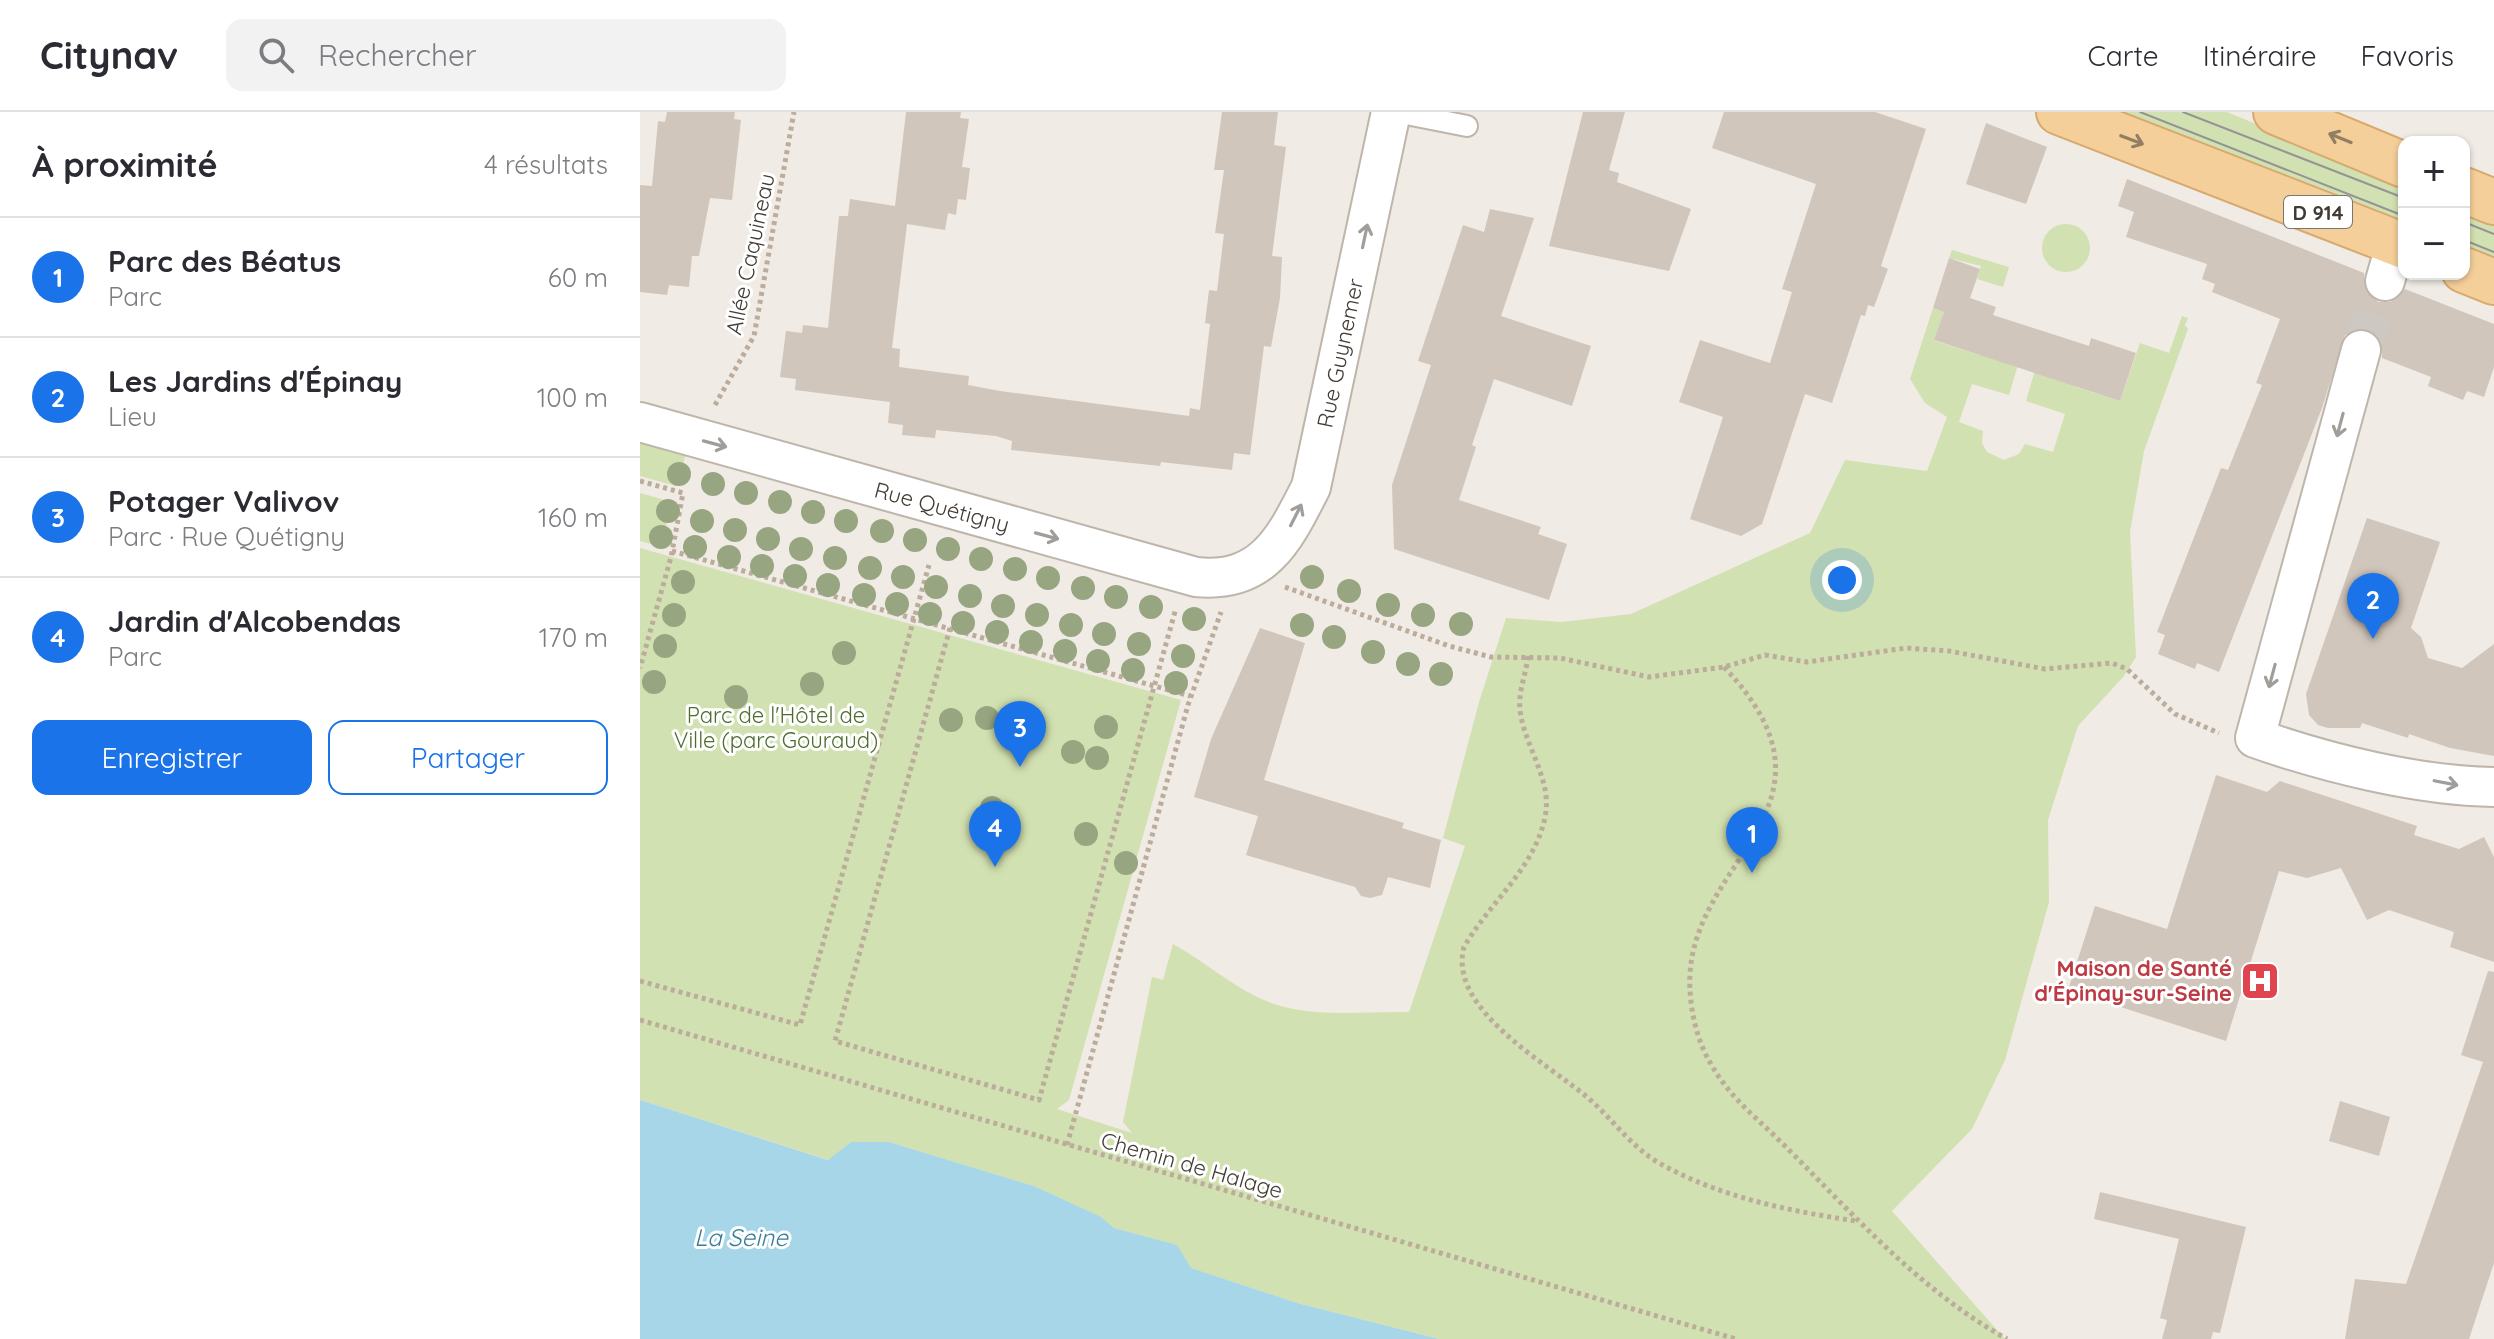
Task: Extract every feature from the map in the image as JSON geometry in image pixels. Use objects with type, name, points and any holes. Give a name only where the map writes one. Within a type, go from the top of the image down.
[{"type":"main road","name":"D 914","points":[[2059,112],[2395,257]]},
{"type":"main road","points":[[2276,112],[2398,163]]},
{"type":"main road","points":[[2470,192],[2494,202]]},
{"type":"main road","points":[[2470,272],[2494,282]]},
{"type":"street","name":"Rue Guynemer","points":[[1240,574],[1282,542],[1311,487],[1394,112]]},
{"type":"street","points":[[2361,350],[2255,738],[2297,752],[2394,773],[2465,787],[2494,787]]},
{"type":"street","name":"Rue Quétigny","points":[[640,422],[1185,574],[1213,579],[1240,574]]},
{"type":"lane","points":[[1394,112],[1467,126]]},
{"type":"path","name":"Allée Caquineau","points":[[697,439],[754,336],[794,112]]},
{"type":"path","points":[[640,481],[683,493],[672,551],[640,668]]},
{"type":"path","points":[[672,551],[1190,696]]},
{"type":"path","points":[[640,981],[800,1025],[929,565]]},
{"type":"path","points":[[950,628],[835,1041],[1039,1100],[1185,574]]},
{"type":"path","points":[[1067,1145],[1190,696],[1240,574],[1449,646],[1491,657],[1560,658],[1649,677],[1724,667],[1765,655],[1807,662],[1906,648],[1949,651],[2045,669],[2112,663],[2127,669],[2175,714],[2232,739],[2255,738]]},
{"type":"path","points":[[1528,656],[1521,684],[1520,710],[1545,791],[1545,816],[1534,849],[1464,947],[1460,961],[1462,975],[1471,993],[1520,1048],[1588,1098],[1613,1126],[1658,1162],[1782,1210],[1856,1221]]},
{"type":"path","points":[[1724,667],[1745,690],[1765,724],[1775,762],[1772,801],[1759,832],[1714,899],[1694,939],[1690,988],[1697,1030],[1710,1064],[1744,1108],[1856,1221],[1934,1289],[1975,1321],[2007,1339]]},
{"type":"path","name":"Chemin de Halage","points":[[640,1020],[1736,1339]]},
{"type":"green space","points":[[2107,112],[2227,112],[2398,183],[2398,227]]},
{"type":"green space","points":[[2470,212],[2494,222],[2494,265],[2470,255]]},
{"type":"green space","points":[[2066,224],[2083,231],[2090,248],[2083,265],[2066,272],[2049,265],[2042,248],[2049,231]]},
{"type":"green space","points":[[1952,250],[2009,267],[2003,287],[1977,279],[1981,266],[1949,258]]},
{"type":"green space","name":"Parc de l'Hôtel de Ville (parc Gouraud)","points":[[1933,308],[1944,312],[1935,341],[1980,355],[2020,358],[2009,395],[1972,384],[1959,422],[1983,431],[1982,443],[1987,452],[2004,460],[2019,454],[2025,444],[2053,452],[2065,414],[2026,401],[2037,363],[2076,387],[2120,401],[2140,343],[2169,353],[2182,316],[2188,318],[2185,325],[2188,329],[2144,451],[2130,532],[2136,657],[2124,676],[2078,726],[2048,820],[2049,902],[2005,1060],[1972,1129],[1892,1211],[2005,1339],[1439,1339],[1297,1303],[1190,1268],[1176,1245],[1114,1228],[1100,1217],[1034,1186],[889,1142],[851,1142],[829,1160],[640,1100],[640,548],[1181,700],[1069,1100],[1057,1109],[1132,1133],[1123,1122],[1152,977],[1163,980],[1173,944],[1247,992],[1274,1004],[1307,1011],[1409,1012],[1465,846],[1443,838],[1479,702],[1506,618],[1562,622],[1631,614],[1810,533],[1845,460],[1927,471],[1947,417],[1925,403],[1910,379]]},
{"type":"green space","points":[[640,441],[686,454],[676,486],[640,476]]},
{"type":"green space","points":[[640,493],[672,502],[661,547],[640,541]]},
{"type":"water","name":"La Seine","points":[[640,1100],[828,1160],[851,1142],[889,1142],[1034,1186],[1101,1217],[1114,1228],[1177,1245],[1191,1268],[1297,1303],[1439,1339],[640,1339]]},
{"type":"building","points":[[667,112],[735,112],[734,119],[741,120],[732,200],[710,198],[699,256],[692,256],[689,287],[669,285],[667,295],[640,292],[640,185],[652,186],[658,121],[665,122]]},
{"type":"building","points":[[906,112],[961,112],[960,118],[969,119],[962,167],[970,168],[966,200],[958,199],[956,215],[948,213],[945,230],[907,224],[892,348],[900,349],[899,367],[969,376],[968,385],[1000,391],[1189,416],[1190,408],[1200,410],[1210,324],[1205,323],[1209,290],[1217,291],[1224,234],[1215,233],[1224,170],[1214,170],[1222,112],[1278,112],[1274,145],[1286,147],[1272,256],[1282,257],[1280,298],[1271,347],[1264,346],[1250,455],[1234,453],[1232,470],[1161,462],[1160,466],[1011,450],[1012,441],[996,436],[936,430],[935,438],[902,435],[903,425],[888,423],[890,402],[795,390],[796,379],[780,377],[786,331],[802,333],[803,325],[828,328],[839,216],[848,216],[850,199],[895,206]]},
{"type":"building","points":[[1583,112],[1625,112],[1609,170],[1619,173],[1617,182],[1691,209],[1669,271],[1549,246]]},
{"type":"building","points":[[1724,112],[1875,112],[1926,129],[1881,266],[1888,269],[1874,307],[1868,305],[1865,316],[1861,315],[1832,403],[1805,394],[1762,524],[1741,536],[1690,519],[1723,417],[1679,402],[1700,340],[1770,363],[1792,292],[1782,289],[1816,184],[1712,148]]},
{"type":"building","points":[[1986,123],[2047,147],[2026,204],[1966,184]]},
{"type":"building","points":[[2127,179],[2364,273],[2364,287],[2378,302],[2391,302],[2405,289],[2494,324],[2494,367],[2484,397],[2467,391],[2463,400],[2428,386],[2431,377],[2382,358],[2382,344],[2368,329],[2356,329],[2345,335],[2322,408],[2219,672],[2197,663],[2195,669],[2158,654],[2165,635],[2157,632],[2221,468],[2228,470],[2262,385],[2256,383],[2280,319],[2212,292],[2215,284],[2202,279],[2207,264],[2126,237],[2134,212],[2118,206]]},
{"type":"building","points":[[1490,209],[1534,218],[1501,316],[1591,346],[1572,406],[1494,379],[1472,445],[1476,447],[1459,500],[1541,527],[1538,534],[1567,544],[1549,600],[1394,549],[1392,485],[1431,365],[1418,361],[1463,225],[1484,232]]},
{"type":"building","points":[[1949,258],[1980,269],[1970,298],[1996,307],[1993,315],[2089,346],[2091,338],[2136,353],[2120,401],[1934,340],[1944,312],[1933,308]]},
{"type":"building","points":[[2367,518],[2440,542],[2411,628],[2421,637],[2428,658],[2462,668],[2494,644],[2494,756],[2450,748],[2409,734],[2408,738],[2362,723],[2360,728],[2328,728],[2318,725],[2309,715],[2306,694]]},
{"type":"building","points":[[1260,628],[1305,643],[1264,780],[1404,823],[1402,828],[1441,840],[1430,888],[1388,877],[1382,895],[1370,898],[1361,896],[1355,887],[1246,855],[1258,816],[1194,797],[1211,739]]},
{"type":"building","points":[[2216,775],[2267,792],[2280,781],[2417,826],[2414,835],[2459,849],[2484,837],[2494,857],[2494,962],[2450,947],[2454,932],[2389,910],[2367,920],[2341,868],[2307,878],[2279,871],[2226,1041],[2068,990],[2095,906],[2167,929]]},
{"type":"building","points":[[2488,971],[2494,972],[2494,1263],[2469,1339],[2345,1339],[2355,1279],[2406,1284],[2483,1062],[2461,1055]]},
{"type":"building","points":[[2340,1101],[2390,1117],[2379,1156],[2329,1141]]},
{"type":"building","points":[[2100,1192],[2246,1227],[2220,1333],[2213,1332],[2211,1339],[2162,1339],[2167,1320],[2160,1318],[2179,1239],[2094,1219]]},
{"type":"tunnel","points":[[2361,350],[2385,281]]},
{"type":"tram line","points":[[2140,112],[2398,214]]},
{"type":"tram line","points":[[2183,112],[2398,196]]},
{"type":"tram line","points":[[2470,224],[2494,234]]},
{"type":"tram line","points":[[2470,242],[2494,252]]},
{"type":"place","name":"Les Jardins d'Épinay","points":[[2373,639]]},
{"type":"place","name":"Potager Valivov","points":[[1020,767]]},
{"type":"place","name":"Jardin d'Alcobendas","points":[[995,867]]},
{"type":"place","name":"Parc des Béatus","points":[[1752,873]]},
{"type":"place","name":"Maison de Santé d'Épinay-sur-Seine","points":[[2260,981]]}]
